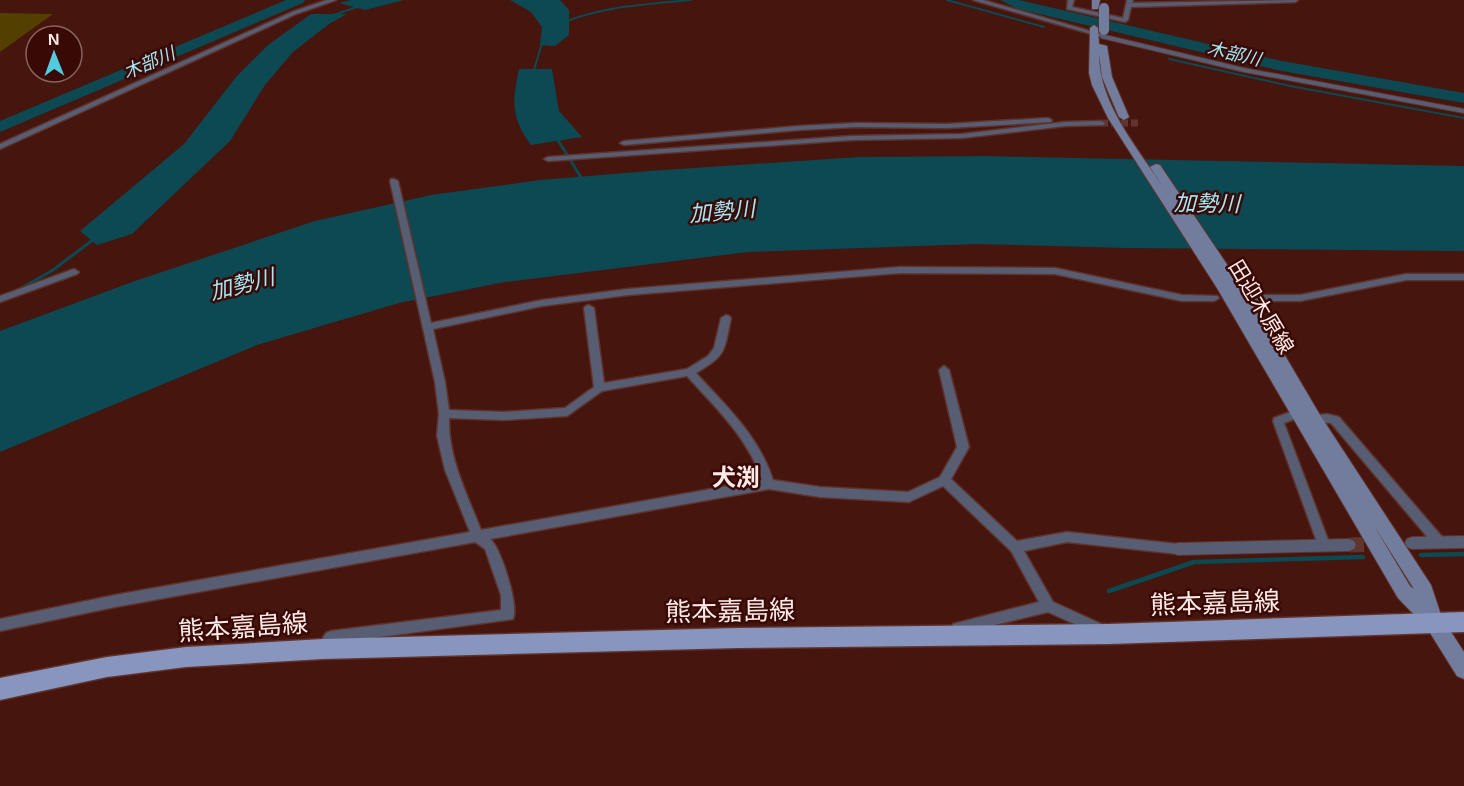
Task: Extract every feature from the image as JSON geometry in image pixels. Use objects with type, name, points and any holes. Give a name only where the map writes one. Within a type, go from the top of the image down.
[{"type":"main road","name":"田迎木原線","points":[[1100,4],[1099,32],[1112,92],[1141,154],[1425,591],[1434,622]]},
{"type":"main road","name":"田迎木原線","points":[[1223,278],[1296,414],[1404,592],[1434,622],[1462,665]]},
{"type":"main road","name":"熊本嘉島線","points":[[0,689],[118,665],[186,657],[323,649],[934,634],[1109,634],[1464,622]]},
{"type":"street","points":[[0,147],[294,13],[333,0]]},
{"type":"street","points":[[976,0],[1244,70],[1464,111]]},
{"type":"street","points":[[1071,0],[1069,9],[1125,20],[1130,2],[1295,0]]},
{"type":"street","points":[[548,159],[851,138],[962,136],[1065,124],[1101,123],[1084,118],[947,126],[844,126],[624,143]]},
{"type":"street","points":[[323,649],[331,637],[508,615],[507,595],[490,546],[478,537],[451,470],[443,436],[444,414],[440,382],[394,181]]},
{"type":"street","points":[[427,327],[542,303],[628,292],[900,270],[1055,271],[1182,298],[1214,298]]},
{"type":"street","points":[[0,299],[74,272]]},
{"type":"street","points":[[1257,298],[1300,298],[1406,277],[1464,277]]},
{"type":"street","points":[[589,308],[599,388]]},
{"type":"street","points":[[444,414],[504,416],[567,412],[599,388],[689,372],[712,359],[719,349],[726,318]]},
{"type":"street","points":[[0,625],[115,601],[769,484],[820,492],[909,497],[944,480],[963,447],[944,370]]},
{"type":"street","points":[[689,372],[754,446],[765,465],[769,484]]},
{"type":"street","points":[[1296,414],[1278,421],[1324,546]]},
{"type":"street","points":[[1315,419],[1335,420],[1439,542]]},
{"type":"street","points":[[944,480],[1015,547],[1048,606],[1109,634]]},
{"type":"street","points":[[1015,547],[1067,537],[1178,549],[1349,545]]},
{"type":"street","points":[[1412,543],[1464,542]]},
{"type":"street","points":[[934,634],[1048,606]]},
{"type":"shaded area","points":[[0,13],[53,14],[39,24],[24,24],[24,35],[0,52]]},
{"type":"water","points":[[351,0],[404,0],[365,10],[339,3]]},
{"type":"water","points":[[510,0],[560,0],[569,10],[569,35],[555,46],[540,45],[542,27],[531,12]]},
{"type":"water","points":[[311,14],[347,14],[329,24],[293,52],[265,85],[230,141],[132,234],[97,245],[80,231],[184,144],[236,77],[268,45]]},
{"type":"water","points":[[519,69],[552,69],[559,111],[582,137],[531,145],[520,126],[515,109],[514,100]]},
{"type":"water","name":"加勢川","points":[[984,156],[1464,166],[1464,251],[1127,248],[977,244],[748,252],[505,282],[399,303],[257,345],[0,452],[0,331],[132,282],[315,221],[431,195],[540,180],[859,157]]},
{"type":"waterway","name":"木部川","points":[[0,127],[298,0]]},
{"type":"waterway","points":[[567,21],[613,9],[691,0]]},
{"type":"waterway","points":[[947,0],[1044,27]]},
{"type":"waterway","name":"木部川","points":[[1007,0],[1023,6],[1282,66],[1464,98]]},
{"type":"waterway","points":[[330,16],[360,6]]},
{"type":"waterway","points":[[533,73],[543,40]]},
{"type":"waterway","points":[[1169,59],[1290,86],[1464,118]]},
{"type":"waterway","points":[[556,137],[582,179]]},
{"type":"waterway","points":[[18,290],[53,270],[94,239]]},
{"type":"waterway","points":[[1421,555],[1464,554]]},
{"type":"waterway","points":[[1109,591],[1194,562],[1363,557]]},
{"type":"tunnel","points":[[1101,123],[1140,123]]},
{"type":"tunnel","points":[[1349,545],[1384,544]]},
{"type":"district","name":"犬渕","points":[[736,478]]}]
